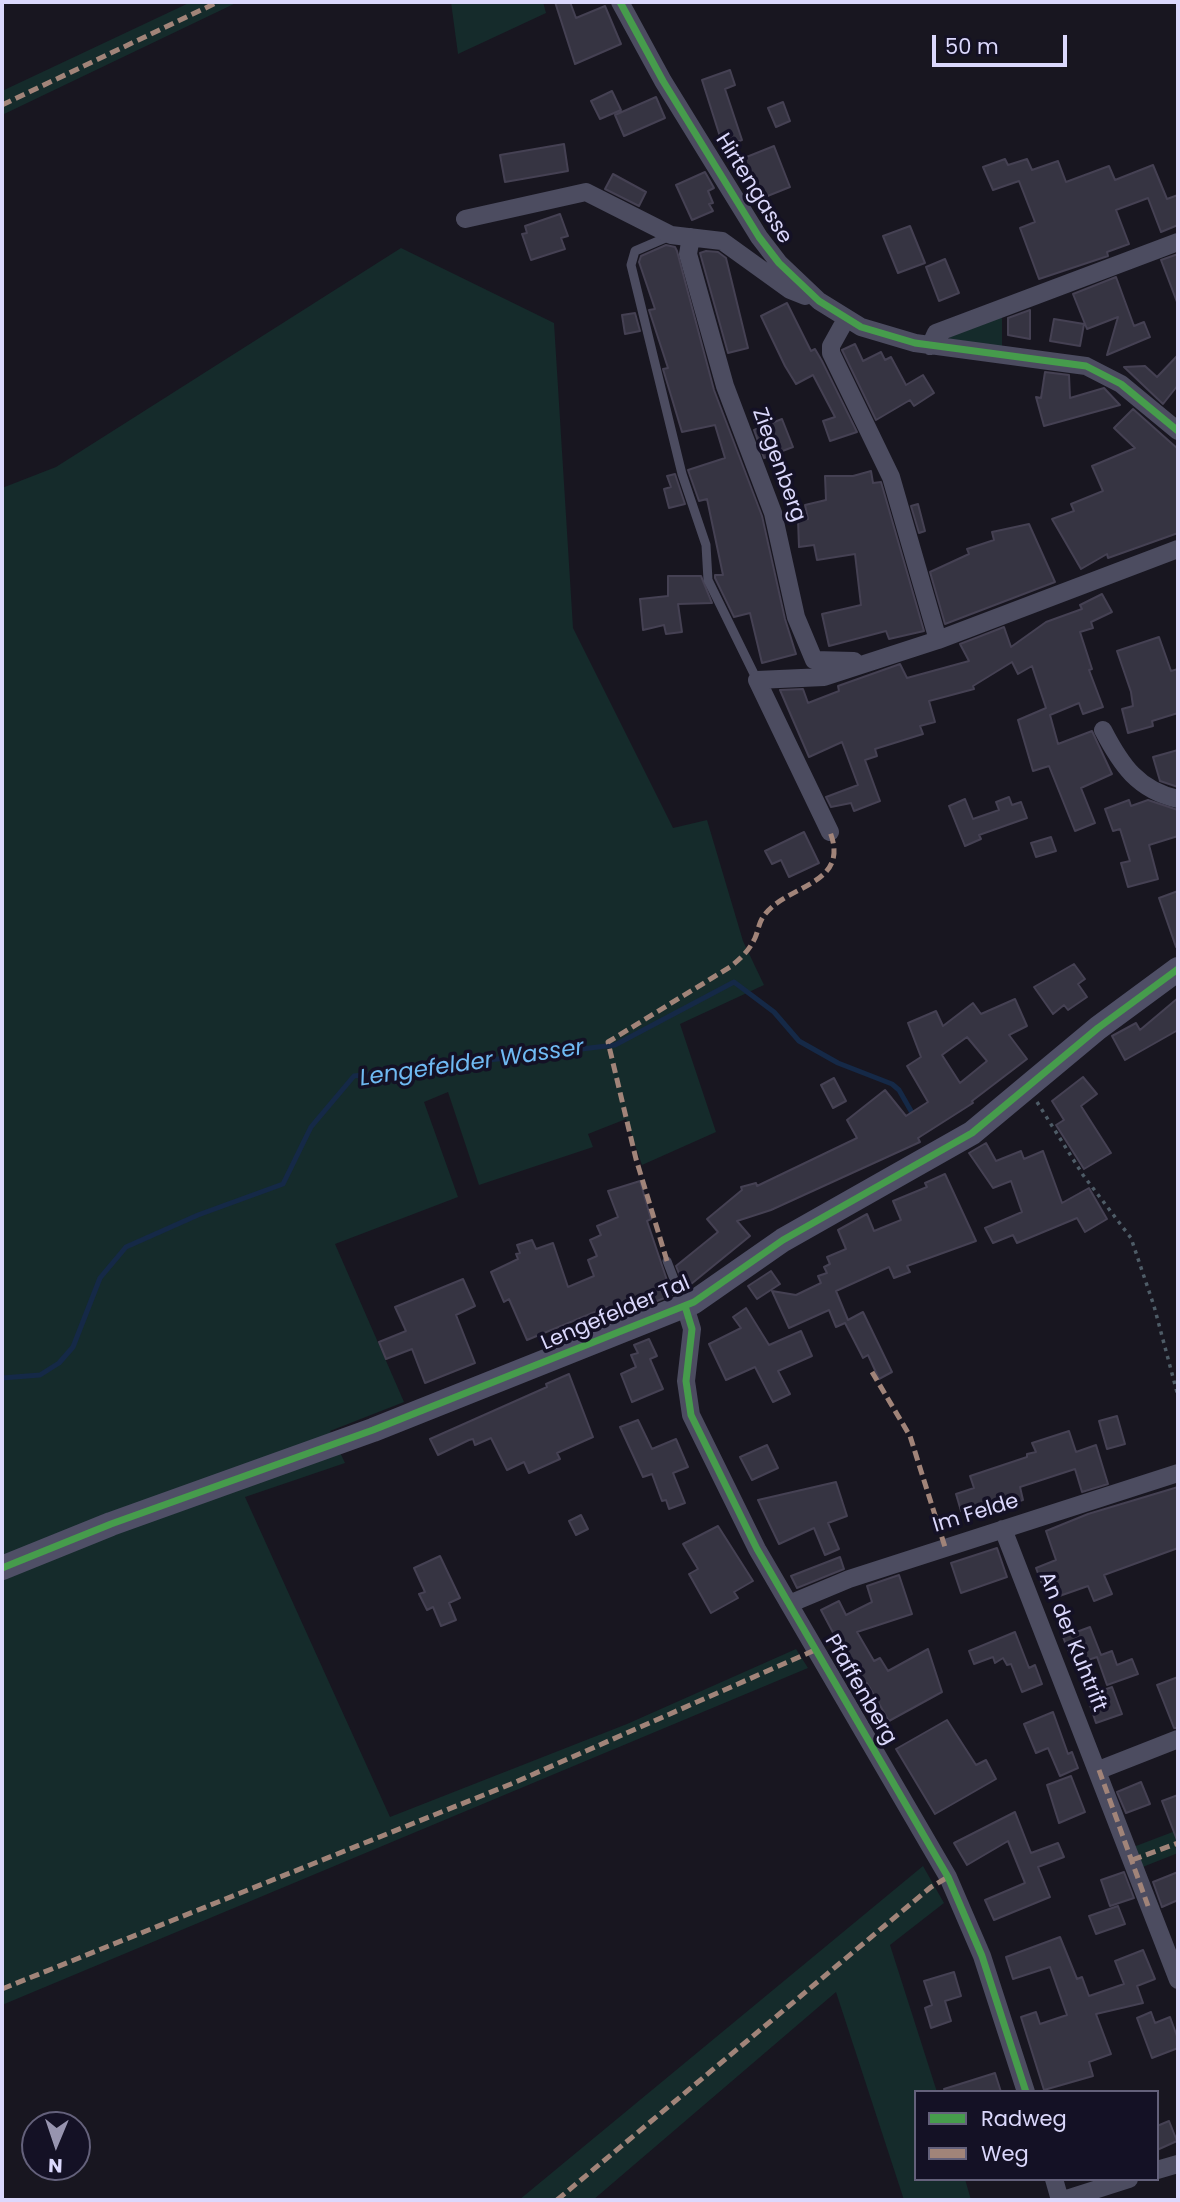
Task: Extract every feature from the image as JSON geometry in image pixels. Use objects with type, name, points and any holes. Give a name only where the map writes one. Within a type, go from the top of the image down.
[{"type":"street","name":"Hirtengasse","points":[[620,2],[656,68],[759,237],[779,263],[815,299],[846,319],[878,333],[930,346],[1086,366],[1121,384],[1178,431]]},
{"type":"street","points":[[465,219],[586,192],[671,235],[722,241],[790,290],[815,299]]},
{"type":"street","name":"Ziegenberg","points":[[691,237],[688,254],[725,386],[773,513],[803,640],[814,660],[865,662]]},
{"type":"street","points":[[930,346],[936,333],[1178,242]]},
{"type":"street","points":[[846,319],[831,346],[831,353],[891,477],[938,640]]},
{"type":"street","name":"Ziegenberg","points":[[757,680],[824,677],[938,640],[1178,549]]},
{"type":"street","points":[[757,680],[830,832]]},
{"type":"street","points":[[1103,730],[1113,749],[1140,783],[1154,793],[1178,799]]},
{"type":"street","name":"Lengefelder Tal","points":[[2,1568],[111,1524],[373,1430],[685,1306],[711,1293],[783,1240],[945,1151],[1027,1090],[1098,1028],[1178,969]]},
{"type":"street","name":"Pfaffenberg","points":[[685,1306],[692,1329],[686,1381],[691,1415],[744,1524],[946,1872],[985,1963],[1025,2090]]},
{"type":"street","name":"Im Felde","points":[[789,1604],[849,1579],[1178,1473]]},
{"type":"street","name":"An der Kuhtrift","points":[[1003,1530],[1099,1770],[1148,1906],[1176,1970]]},
{"type":"street","points":[[1099,1770],[1178,1739]]},
{"type":"street","points":[[1159,2169],[1178,2164]]},
{"type":"street","points":[[1055,2181],[1062,2200],[1123,2181]]},
{"type":"lane","points":[[671,235],[635,251],[631,265],[682,474],[706,545],[708,580],[757,680]]},
{"type":"lane","points":[[667,1261],[685,1306]]},
{"type":"path","points":[[1027,1090],[1041,1106],[1083,1175],[1131,1238],[1154,1306],[1178,1396]]},
{"type":"green space","points":[[191,2],[238,2],[2,115],[2,91]]},
{"type":"green space","points":[[451,2],[543,2],[546,13],[458,54]]},
{"type":"green space","points":[[401,248],[554,323],[573,628],[673,828],[707,820],[743,941],[764,985],[680,1024],[716,1132],[642,1165],[626,1119],[588,1134],[593,1147],[479,1185],[448,1092],[424,1102],[458,1197],[335,1244],[404,1402],[330,1431],[345,1463],[245,1497],[390,1817],[627,1724],[796,1649],[808,1668],[2,2005],[2,488],[56,467]]},
{"type":"green space","points":[[1002,315],[1002,347],[949,341],[950,335]]},
{"type":"green space","points":[[1178,1830],[1178,1853],[1135,1870],[1128,1849]]},
{"type":"green space","points":[[923,1866],[944,1903],[890,1945],[936,2090],[914,2090],[914,2181],[966,2181],[971,2200],[904,2200],[836,1992],[593,2200],[519,2200]]},
{"type":"building","points":[[555,2],[570,2],[576,18],[605,6],[621,44],[575,64]]},
{"type":"building","points":[[730,70],[735,85],[725,89],[742,140],[723,146],[702,80]]},
{"type":"building","points":[[612,91],[621,110],[600,119],[591,101]]},
{"type":"building","points":[[656,97],[665,118],[624,136],[615,115]]},
{"type":"building","points":[[783,102],[790,121],[776,127],[768,108]]},
{"type":"building","points":[[564,144],[568,171],[505,182],[500,155]]},
{"type":"building","points":[[774,146],[790,187],[760,199],[744,158]]},
{"type":"building","points":[[1005,159],[1008,165],[1027,159],[1032,170],[1058,161],[1066,182],[1109,166],[1115,180],[1153,165],[1167,199],[1178,195],[1178,225],[1161,232],[1148,198],[1116,210],[1129,244],[1107,252],[1108,256],[1039,279],[1020,228],[1035,222],[1019,181],[993,190],[983,167]]},
{"type":"building","points":[[705,172],[714,188],[708,191],[713,203],[709,204],[713,211],[692,220],[676,185]]},
{"type":"building","points":[[613,174],[646,192],[639,206],[605,189]]},
{"type":"building","points":[[560,214],[568,236],[561,238],[565,249],[531,260],[522,234],[527,233],[525,226]]},
{"type":"building","points":[[910,226],[925,263],[898,273],[883,236]]},
{"type":"building","points":[[666,245],[675,247],[677,251],[714,390],[762,516],[785,619],[796,654],[762,663],[750,613],[734,617],[715,578],[715,575],[723,575],[707,499],[699,501],[688,470],[725,458],[715,425],[682,432],[663,369],[668,368],[649,310],[655,309],[639,262],[641,256]]},
{"type":"building","points":[[718,252],[726,258],[748,348],[728,353],[700,253]]},
{"type":"building","points":[[1178,254],[1178,301],[1177,302],[1161,260]]},
{"type":"building","points":[[945,259],[959,293],[939,301],[926,267]]},
{"type":"building","points":[[1116,277],[1134,326],[1144,322],[1150,337],[1107,355],[1118,317],[1087,329],[1073,294]]},
{"type":"building","points":[[787,303],[811,351],[815,349],[822,361],[857,432],[830,441],[823,421],[835,417],[813,375],[796,384],[785,366],[761,316]]},
{"type":"building","points":[[1030,310],[1030,339],[1008,335],[1008,318]]},
{"type":"building","points":[[635,313],[640,331],[625,334],[622,315]]},
{"type":"building","points":[[1054,319],[1084,324],[1080,346],[1050,341]]},
{"type":"building","points":[[855,344],[863,361],[881,352],[885,360],[891,357],[906,385],[923,375],[934,393],[914,406],[910,400],[876,420],[842,350]]},
{"type":"building","points":[[1178,355],[1178,385],[1163,404],[1124,367],[1145,366],[1157,377]]},
{"type":"building","points":[[1045,372],[1069,375],[1070,398],[1104,388],[1120,405],[1044,426],[1036,397],[1041,398]]},
{"type":"building","points":[[1133,409],[1178,449],[1178,533],[1108,558],[1107,554],[1081,569],[1052,519],[1074,511],[1071,504],[1103,491],[1092,466],[1135,448],[1114,428]]},
{"type":"building","points":[[782,419],[793,447],[764,458],[754,430]]},
{"type":"building","points":[[871,471],[873,483],[881,482],[924,631],[889,639],[886,631],[829,646],[822,614],[861,605],[855,554],[817,560],[814,545],[799,547],[798,520],[808,519],[805,505],[826,500],[825,476],[853,476]]},
{"type":"building","points":[[675,474],[685,504],[669,508],[664,489],[671,487],[667,476]]},
{"type":"building","points":[[918,504],[925,531],[919,533],[911,506]]},
{"type":"building","points":[[1029,524],[1055,582],[945,624],[930,572],[969,554],[967,549],[994,540],[992,532]]},
{"type":"building","points":[[668,576],[701,576],[712,603],[678,604],[682,632],[666,634],[664,625],[643,630],[640,599],[668,596]]},
{"type":"building","points":[[1102,594],[1112,612],[1091,622],[1093,628],[1080,632],[1092,669],[1089,670],[1103,707],[1083,714],[1079,703],[1050,715],[1058,744],[1092,731],[1112,774],[1081,788],[1095,823],[1075,831],[1049,766],[1033,771],[1018,720],[1046,708],[1032,666],[1018,674],[1012,662],[973,686],[974,689],[929,701],[935,722],[920,726],[923,734],[875,749],[877,756],[865,760],[880,801],[854,811],[851,803],[831,807],[826,797],[858,785],[842,742],[809,757],[780,690],[803,689],[808,703],[839,691],[838,686],[900,664],[907,678],[969,661],[960,644],[1004,627],[1011,647],[1046,622],[1082,609],[1080,605]]},
{"type":"building","points":[[1159,637],[1171,671],[1178,669],[1178,713],[1152,721],[1153,726],[1128,733],[1122,709],[1133,706],[1117,651]]},
{"type":"building","points":[[1178,750],[1178,787],[1160,781],[1153,757]]},
{"type":"building","points":[[1009,797],[1012,805],[1021,802],[1027,818],[979,835],[981,839],[965,846],[949,806],[965,799],[973,819],[999,810],[996,802]]},
{"type":"building","points":[[1129,800],[1131,806],[1148,800],[1178,810],[1178,836],[1149,845],[1158,879],[1128,887],[1121,863],[1130,861],[1120,829],[1113,831],[1105,809]]},
{"type":"building","points":[[804,832],[819,863],[789,877],[781,860],[772,864],[765,851]]},
{"type":"building","points":[[1051,837],[1056,851],[1036,857],[1031,843]]},
{"type":"building","points":[[1178,891],[1178,947],[1176,947],[1159,898]]},
{"type":"building","points":[[1074,964],[1085,979],[1078,984],[1087,997],[1068,1010],[1064,1005],[1053,1014],[1034,987]]},
{"type":"building","points":[[1178,998],[1178,1030],[1125,1060],[1112,1036],[1136,1023],[1140,1030]]},
{"type":"building","points":[[1015,999],[1027,1026],[1009,1035],[1027,1059],[972,1101],[973,1103],[918,1138],[920,1142],[771,1210],[737,1221],[750,1236],[685,1289],[676,1266],[718,1232],[707,1219],[742,1190],[741,1187],[756,1183],[757,1186],[857,1138],[847,1120],[885,1090],[906,1116],[928,1102],[907,1066],[921,1057],[908,1023],[936,1011],[943,1026],[973,1003],[981,1014]],"holes":[[[967,1037],[987,1061],[960,1083],[942,1055]]]},
{"type":"building","points":[[1083,1077],[1097,1094],[1081,1106],[1111,1153],[1084,1169],[1056,1125],[1064,1120],[1052,1101]]},
{"type":"building","points":[[834,1078],[846,1101],[833,1108],[821,1085]]},
{"type":"building","points":[[986,1143],[996,1161],[1021,1151],[1024,1159],[1043,1151],[1062,1203],[1089,1188],[1107,1219],[1085,1232],[1077,1218],[1017,1243],[1013,1235],[993,1243],[985,1228],[1022,1212],[1011,1181],[993,1188],[969,1153]]},
{"type":"building","points":[[945,1174],[976,1241],[907,1266],[910,1272],[894,1278],[889,1267],[836,1291],[848,1320],[863,1312],[892,1372],[879,1379],[868,1355],[863,1358],[845,1323],[836,1327],[829,1310],[789,1328],[772,1291],[796,1295],[821,1283],[818,1276],[827,1273],[824,1267],[830,1264],[827,1257],[846,1249],[838,1230],[867,1214],[874,1231],[901,1220],[893,1201],[927,1187],[925,1183]]},
{"type":"building","points":[[640,1181],[651,1219],[647,1221],[672,1295],[612,1319],[607,1307],[527,1340],[509,1299],[504,1302],[491,1272],[518,1259],[516,1254],[520,1253],[517,1245],[532,1240],[536,1249],[553,1243],[568,1287],[594,1276],[588,1260],[597,1256],[590,1240],[601,1235],[597,1226],[618,1217],[608,1191]]},
{"type":"building","points":[[771,1271],[780,1284],[757,1299],[748,1286]]},
{"type":"building","points":[[463,1279],[475,1306],[456,1315],[475,1363],[425,1383],[412,1349],[386,1359],[379,1342],[406,1331],[395,1307]]},
{"type":"building","points":[[746,1308],[769,1345],[801,1331],[812,1356],[778,1371],[790,1394],[773,1402],[755,1367],[726,1380],[709,1344],[741,1328],[733,1317]]},
{"type":"building","points":[[649,1339],[657,1356],[650,1359],[663,1389],[632,1402],[621,1374],[636,1367],[631,1355],[638,1353],[634,1345]]},
{"type":"building","points":[[569,1374],[593,1437],[557,1453],[560,1459],[529,1473],[524,1462],[507,1470],[491,1438],[475,1445],[473,1439],[469,1440],[438,1455],[430,1439],[547,1387],[546,1384]]},
{"type":"building","points":[[1117,1416],[1125,1444],[1107,1449],[1099,1421]]},
{"type":"building","points":[[638,1420],[652,1449],[676,1439],[688,1467],[673,1473],[685,1503],[669,1509],[666,1500],[662,1501],[652,1474],[643,1477],[620,1427]]},
{"type":"building","points":[[1069,1431],[1076,1452],[1096,1445],[1108,1484],[1082,1492],[1075,1469],[1020,1487],[1023,1500],[981,1512],[979,1505],[961,1511],[956,1494],[974,1488],[970,1476],[1027,1457],[1027,1454],[1036,1452],[1032,1443]]},
{"type":"building","points":[[767,1445],[778,1468],[752,1480],[740,1457]]},
{"type":"building","points":[[836,1482],[847,1516],[828,1523],[839,1549],[825,1555],[814,1528],[779,1544],[758,1500]]},
{"type":"building","points":[[1178,1487],[1178,1548],[1104,1575],[1112,1594],[1094,1601],[1088,1586],[1048,1600],[1036,1568],[1056,1560],[1046,1531],[1088,1514]]},
{"type":"building","points":[[581,1515],[588,1529],[576,1535],[569,1521]]},
{"type":"building","points":[[718,1526],[753,1581],[734,1592],[738,1598],[711,1613],[689,1574],[698,1569],[683,1544]]},
{"type":"building","points":[[997,1548],[1007,1577],[961,1593],[951,1563]]},
{"type":"building","points":[[440,1556],[460,1598],[449,1603],[456,1620],[441,1626],[433,1607],[427,1610],[419,1594],[425,1592],[414,1568]]},
{"type":"building","points":[[840,1557],[844,1569],[797,1588],[791,1576]]},
{"type":"building","points":[[899,1575],[912,1614],[857,1632],[874,1661],[880,1658],[888,1671],[928,1649],[942,1692],[889,1721],[867,1683],[860,1687],[835,1644],[838,1642],[821,1610],[839,1601],[846,1615],[872,1602],[867,1586]]},
{"type":"building","points":[[1090,1627],[1101,1655],[1112,1651],[1117,1665],[1132,1659],[1138,1674],[1107,1685],[1097,1657],[1074,1665],[1063,1637]]},
{"type":"building","points":[[1015,1632],[1029,1668],[1035,1665],[1042,1684],[1022,1692],[1011,1664],[1007,1665],[1003,1658],[995,1663],[993,1657],[974,1664],[969,1651]]},
{"type":"building","points":[[1178,1677],[1178,1728],[1174,1728],[1157,1685]]},
{"type":"building","points":[[1112,1687],[1122,1714],[1096,1723],[1087,1696]]},
{"type":"building","points":[[1053,1712],[1068,1754],[1072,1752],[1078,1768],[1060,1776],[1048,1748],[1036,1753],[1024,1724]]},
{"type":"building","points":[[947,1720],[976,1765],[986,1760],[996,1779],[935,1814],[896,1749]]},
{"type":"building","points":[[1071,1776],[1085,1812],[1059,1823],[1047,1785]]},
{"type":"building","points":[[1141,1782],[1150,1804],[1126,1813],[1117,1792]]},
{"type":"building","points":[[1178,1795],[1178,1840],[1177,1840],[1162,1801]]},
{"type":"building","points":[[1015,1812],[1031,1853],[1058,1843],[1064,1857],[1038,1867],[1050,1897],[994,1920],[985,1900],[1025,1883],[1008,1841],[967,1865],[954,1843]]},
{"type":"building","points":[[1124,1872],[1134,1898],[1110,1906],[1101,1880]]},
{"type":"building","points":[[1178,1872],[1178,1900],[1162,1907],[1153,1882]]},
{"type":"building","points":[[1118,1906],[1125,1924],[1096,1934],[1089,1916]]},
{"type":"building","points":[[1060,1937],[1077,1979],[1082,1977],[1089,1996],[1124,1984],[1115,1961],[1143,1950],[1155,1979],[1137,1986],[1143,2003],[1096,2014],[1111,2054],[1089,2062],[1093,2076],[1044,2090],[1021,2017],[1036,2012],[1040,2024],[1067,2015],[1050,1967],[1013,1979],[1006,1957]]},
{"type":"building","points":[[954,1972],[961,1996],[945,2001],[951,2021],[931,2028],[925,2008],[932,2005],[924,1981]]},
{"type":"building","points":[[1151,2012],[1155,2023],[1170,2017],[1178,2039],[1178,2048],[1152,2058],[1137,2018]]},
{"type":"building","points":[[995,2073],[1000,2090],[944,2090]]},
{"type":"building","points":[[1169,2121],[1177,2141],[1159,2149],[1159,2125]]},
{"type":"waterway","name":"Lengefelder Wasser","points":[[2,1378],[40,1375],[59,1363],[73,1347],[100,1278],[126,1247],[198,1215],[283,1184],[311,1127],[354,1076],[615,1045],[734,982],[774,1012],[799,1041],[838,1063],[892,1084],[899,1090],[915,1118]]},
{"type":"marked path","points":[[2,105],[218,2]]},
{"type":"marked path","points":[[667,1261],[636,1159],[608,1042],[730,967],[741,957],[753,943],[763,917],[773,906],[824,874],[831,863],[834,850],[830,832]]},
{"type":"marked path","points":[[872,1372],[910,1436],[945,1547]]},
{"type":"marked path","points":[[2,1989],[511,1784],[815,1650]]},
{"type":"marked path","points":[[1099,1770],[1148,1906]]},
{"type":"marked path","points":[[1132,1860],[1178,1843]]},
{"type":"marked path","points":[[557,2200],[931,1887],[948,1877]]},
{"type":"cycle path","points":[[620,2],[663,81],[759,237],[779,263],[819,301],[861,327],[915,343],[1086,366],[1121,384],[1178,431]]},
{"type":"cycle path","points":[[2,1568],[111,1524],[373,1430],[694,1302],[783,1240],[972,1133],[1098,1028],[1178,969]]},
{"type":"cycle path","points":[[685,1306],[692,1329],[686,1381],[691,1415],[757,1549],[948,1877],[982,1956],[1025,2090]]}]
